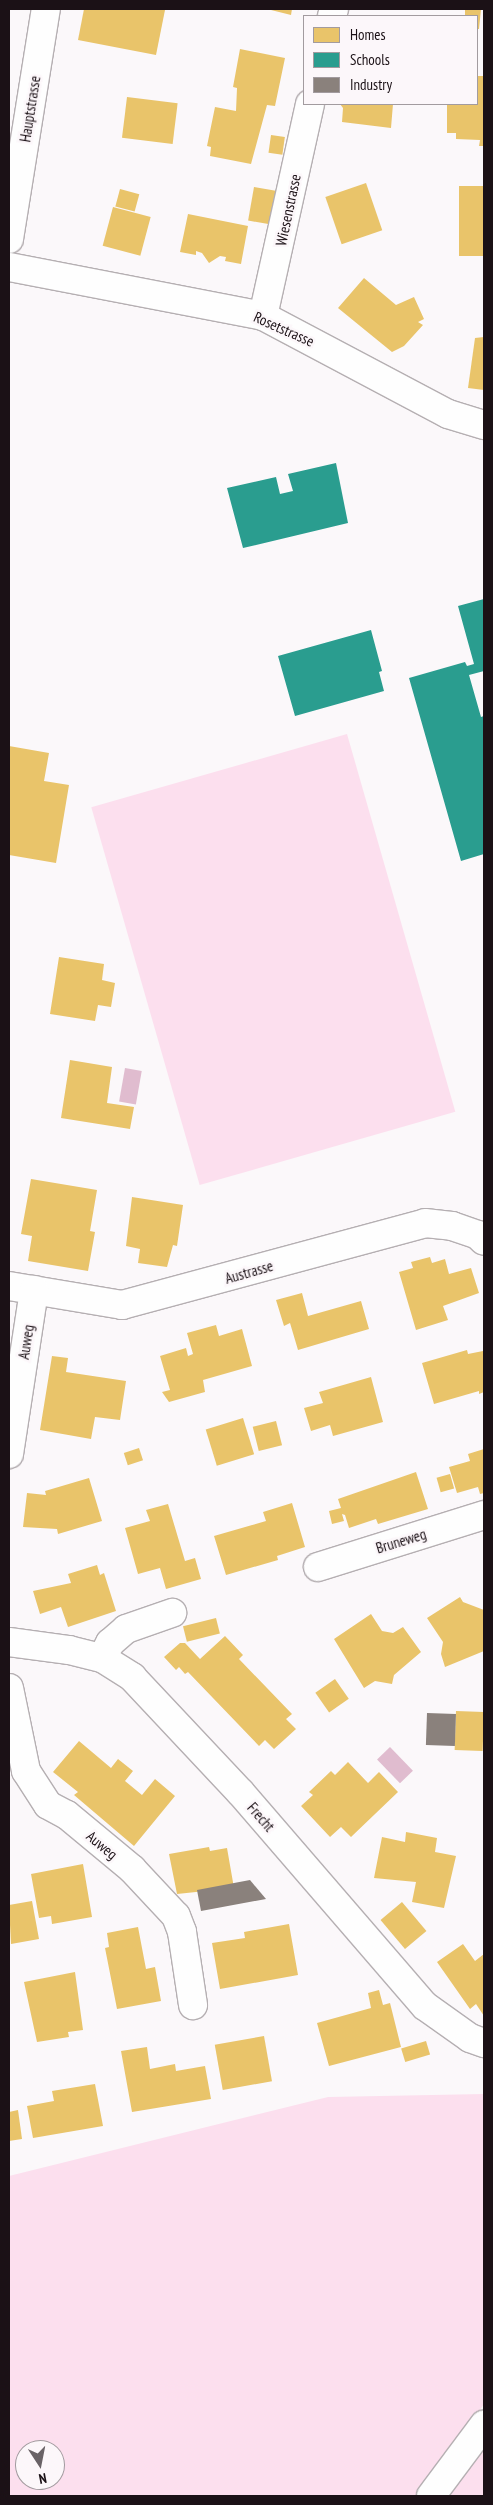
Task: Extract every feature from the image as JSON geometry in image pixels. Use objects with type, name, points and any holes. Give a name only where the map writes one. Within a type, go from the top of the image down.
[{"type":"street","name":"Hauptstrasse","points":[[9,240],[46,9]]},
{"type":"street","name":"Wiesenstrasse","points":[[263,316],[310,105]]},
{"type":"street","name":"Rosetstrasse","points":[[9,267],[263,316],[448,414],[484,425]]},
{"type":"street","name":"Austrasse","points":[[21,1288],[122,1305],[425,1222],[452,1226],[478,1235],[484,1240]]},
{"type":"street","name":"Auweg","points":[[9,1454],[21,1288]]},
{"type":"street","name":"Bruneweg","points":[[318,1567],[484,1515]]},
{"type":"street","points":[[102,1658],[110,1643],[126,1629],[172,1613]]},
{"type":"street","name":"Frecht","points":[[9,1642],[69,1650],[102,1658],[132,1677],[156,1700],[241,1793],[425,2006],[457,2030],[484,2043]]},
{"type":"street","name":"Auweg","points":[[9,1688],[26,1771],[48,1805],[67,1815],[132,1870],[176,1916],[182,1932],[193,2005]]},
{"type":"street","points":[[431,2496],[484,2425]]},
{"type":"shaded area","points":[[347,734],[455,1112],[200,1185],[91,807]]},
{"type":"shaded area","points":[[125,1068],[142,1071],[136,1104],[119,1101]]},
{"type":"shaded area","points":[[390,1747],[413,1771],[400,1783],[377,1760]]},
{"type":"shaded area","points":[[484,2094],[484,2404],[421,2496],[9,2496],[9,2176],[328,2097]]},
{"type":"shaded area","points":[[484,2445],[484,2496],[448,2496]]},
{"type":"building: Homes","points":[[84,9],[165,10],[156,55],[78,40]]},
{"type":"building: Homes","points":[[267,9],[292,9],[291,15]]},
{"type":"building: Homes","points":[[465,9],[481,9],[479,29],[478,15],[465,15]]},
{"type":"building: Homes","points":[[240,49],[285,58],[275,106],[267,105],[251,164],[210,156],[211,147],[207,146],[215,107],[236,111],[237,88],[233,87]]},
{"type":"building: Homes","points":[[478,76],[484,76],[484,146],[479,146],[480,140],[456,139],[456,133],[447,133],[447,105],[478,105]]},
{"type":"building: Homes","points":[[127,97],[178,103],[173,144],[122,138]]},
{"type":"building: Homes","points":[[341,105],[393,105],[391,128],[342,122],[343,108]]},
{"type":"building: Homes","points":[[271,135],[285,137],[282,155],[268,153]]},
{"type":"building: Homes","points":[[366,183],[382,230],[342,244],[325,197]]},
{"type":"building: Homes","points":[[459,186],[484,186],[484,256],[459,256]]},
{"type":"building: Homes","points":[[254,187],[276,191],[270,224],[248,220]]},
{"type":"building: Homes","points":[[120,189],[139,194],[135,212],[115,206]]},
{"type":"building: Homes","points":[[113,207],[151,217],[140,256],[103,246]]},
{"type":"building: Homes","points":[[188,214],[248,226],[241,264],[225,261],[226,257],[220,256],[209,263],[202,253],[196,251],[196,255],[180,252]]},
{"type":"building: Homes","points":[[364,278],[396,305],[414,297],[424,319],[418,322],[423,325],[404,346],[392,352],[338,308]]},
{"type":"building: Homes","points":[[484,337],[484,390],[468,388],[475,338]]},
{"type":"building: Homes","points":[[9,746],[49,753],[44,781],[69,785],[56,863],[9,855]]},
{"type":"building: Homes","points":[[59,957],[104,964],[102,980],[115,983],[111,1007],[98,1005],[95,1021],[50,1014]]},
{"type":"building: Homes","points":[[70,1060],[112,1067],[107,1103],[134,1107],[130,1129],[61,1118]]},
{"type":"building: Homes","points":[[31,1179],[97,1190],[90,1231],[95,1232],[88,1271],[28,1261],[32,1236],[21,1234]]},
{"type":"building: Homes","points":[[132,1197],[183,1205],[177,1246],[173,1245],[167,1267],[138,1263],[140,1249],[126,1246]]},
{"type":"building: Homes","points":[[430,1257],[432,1263],[445,1259],[449,1274],[471,1268],[479,1293],[443,1306],[448,1320],[416,1330],[399,1272],[413,1268],[411,1262]]},
{"type":"building: Homes","points":[[302,1293],[308,1316],[361,1301],[369,1329],[298,1350],[290,1323],[284,1326],[276,1300]]},
{"type":"building: Homes","points":[[216,1325],[219,1336],[242,1329],[252,1366],[203,1380],[205,1392],[169,1402],[162,1392],[170,1390],[160,1356],[186,1348],[188,1356],[193,1354],[187,1333]]},
{"type":"building: Homes","points":[[467,1350],[468,1354],[483,1351],[484,1392],[479,1394],[479,1391],[434,1404],[422,1363]]},
{"type":"building: Homes","points":[[52,1356],[68,1358],[66,1372],[126,1381],[120,1420],[95,1417],[91,1439],[40,1430]]},
{"type":"building: Homes","points":[[371,1377],[383,1422],[333,1436],[330,1425],[311,1431],[304,1408],[323,1403],[319,1392]]},
{"type":"building: Homes","points":[[243,1418],[254,1454],[217,1466],[206,1429]]},
{"type":"building: Homes","points":[[276,1421],[282,1445],[259,1451],[253,1427]]},
{"type":"building: Homes","points":[[139,1448],[143,1460],[128,1465],[124,1453]]},
{"type":"building: Homes","points":[[484,1449],[484,1493],[480,1494],[478,1487],[457,1493],[449,1467],[470,1461],[468,1454]]},
{"type":"building: Homes","points":[[416,1472],[428,1509],[378,1524],[376,1519],[349,1528],[345,1515],[342,1514],[344,1521],[332,1524],[329,1511],[341,1508],[338,1499]]},
{"type":"building: Homes","points":[[450,1474],[454,1488],[441,1492],[437,1478]]},
{"type":"building: Homes","points":[[89,1478],[102,1521],[58,1534],[57,1529],[23,1527],[27,1493],[46,1495],[45,1491]]},
{"type":"building: Homes","points":[[292,1503],[305,1547],[277,1556],[278,1560],[226,1575],[214,1536],[266,1521],[263,1512]]},
{"type":"building: Homes","points":[[168,1504],[185,1561],[195,1558],[201,1579],[166,1589],[160,1568],[138,1574],[125,1528],[150,1521],[146,1510]]},
{"type":"building: Homes","points":[[97,1565],[100,1575],[104,1573],[116,1611],[68,1627],[61,1607],[40,1614],[33,1591],[71,1583],[68,1574]]},
{"type":"building: Homes","points":[[460,1597],[463,1602],[484,1610],[484,1651],[445,1667],[441,1654],[443,1642],[427,1618]]},
{"type":"building: Homes","points":[[371,1614],[382,1631],[393,1633],[403,1627],[421,1652],[394,1675],[392,1684],[375,1681],[364,1688],[334,1639]]},
{"type":"building: Homes","points":[[216,1618],[220,1634],[187,1642],[183,1626]]},
{"type":"building: Homes","points":[[225,1636],[243,1655],[239,1659],[292,1714],[286,1719],[296,1729],[274,1749],[265,1740],[259,1746],[188,1672],[185,1674],[179,1667],[176,1670],[164,1657],[180,1643],[185,1643],[200,1659]]},
{"type":"building: Homes","points":[[335,1679],[349,1699],[329,1712],[315,1693]]},
{"type":"building: Homes","points":[[456,1711],[484,1712],[483,1751],[455,1750]]},
{"type":"building: Homes","points":[[79,1741],[111,1768],[118,1759],[133,1771],[125,1781],[142,1795],[155,1779],[175,1796],[134,1846],[74,1795],[78,1792],[53,1772]]},
{"type":"building: Homes","points":[[348,1762],[368,1783],[379,1772],[398,1792],[351,1837],[341,1827],[330,1837],[301,1806],[313,1795],[309,1792],[331,1771],[335,1775]]},
{"type":"building: Homes","points":[[406,1832],[437,1838],[435,1852],[456,1856],[444,1908],[412,1902],[416,1882],[374,1878],[382,1837],[405,1842]]},
{"type":"building: Homes","points":[[209,1847],[210,1851],[227,1848],[234,1888],[177,1894],[169,1854]]},
{"type":"building: Homes","points":[[83,1864],[92,1917],[52,1924],[51,1916],[39,1918],[31,1874]]},
{"type":"building: Homes","points":[[32,1901],[39,1939],[11,1944],[9,1905]]},
{"type":"building: Homes","points":[[402,1902],[426,1931],[405,1949],[381,1920]]},
{"type":"building: Homes","points":[[289,1924],[298,1975],[220,1989],[212,1943],[245,1938],[244,1932]]},
{"type":"building: Homes","points":[[138,1927],[146,1969],[155,1967],[161,2001],[117,2009],[105,1948],[109,1947],[107,1933]]},
{"type":"building: Homes","points":[[463,1944],[475,1961],[484,1954],[484,2016],[476,2004],[470,2009],[437,1962]]},
{"type":"building: Homes","points":[[75,1972],[83,2030],[68,2032],[69,2037],[37,2042],[24,1982]]},
{"type":"building: Homes","points":[[379,1990],[383,2005],[390,2003],[401,2047],[329,2066],[317,2023],[371,2008],[368,1993]]},
{"type":"building: Homes","points":[[264,2036],[272,2081],[223,2090],[215,2045]]},
{"type":"building: Homes","points":[[426,2041],[430,2054],[405,2062],[401,2049]]},
{"type":"building: Homes","points":[[147,2047],[150,2069],[175,2064],[176,2071],[205,2066],[211,2099],[132,2112],[121,2051]]},
{"type":"building: Homes","points":[[95,2084],[103,2126],[33,2138],[27,2106],[54,2101],[52,2091]]},
{"type":"building: Homes","points":[[18,2110],[22,2139],[9,2141],[9,2112]]},
{"type":"building: Schools","points":[[336,463],[348,523],[243,548],[227,488],[276,477],[280,494],[293,491],[288,474]]},
{"type":"building: Schools","points":[[484,599],[484,671],[469,675],[481,717],[484,716],[484,854],[461,861],[409,678],[465,662],[467,666],[474,664],[458,606]]},
{"type":"building: Schools","points":[[371,630],[382,671],[379,672],[384,691],[295,716],[278,656]]},
{"type":"building: Industry","points":[[427,1713],[456,1714],[455,1746],[426,1745]]},
{"type":"building: Industry","points":[[250,1880],[266,1899],[201,1911],[197,1890]]}]
